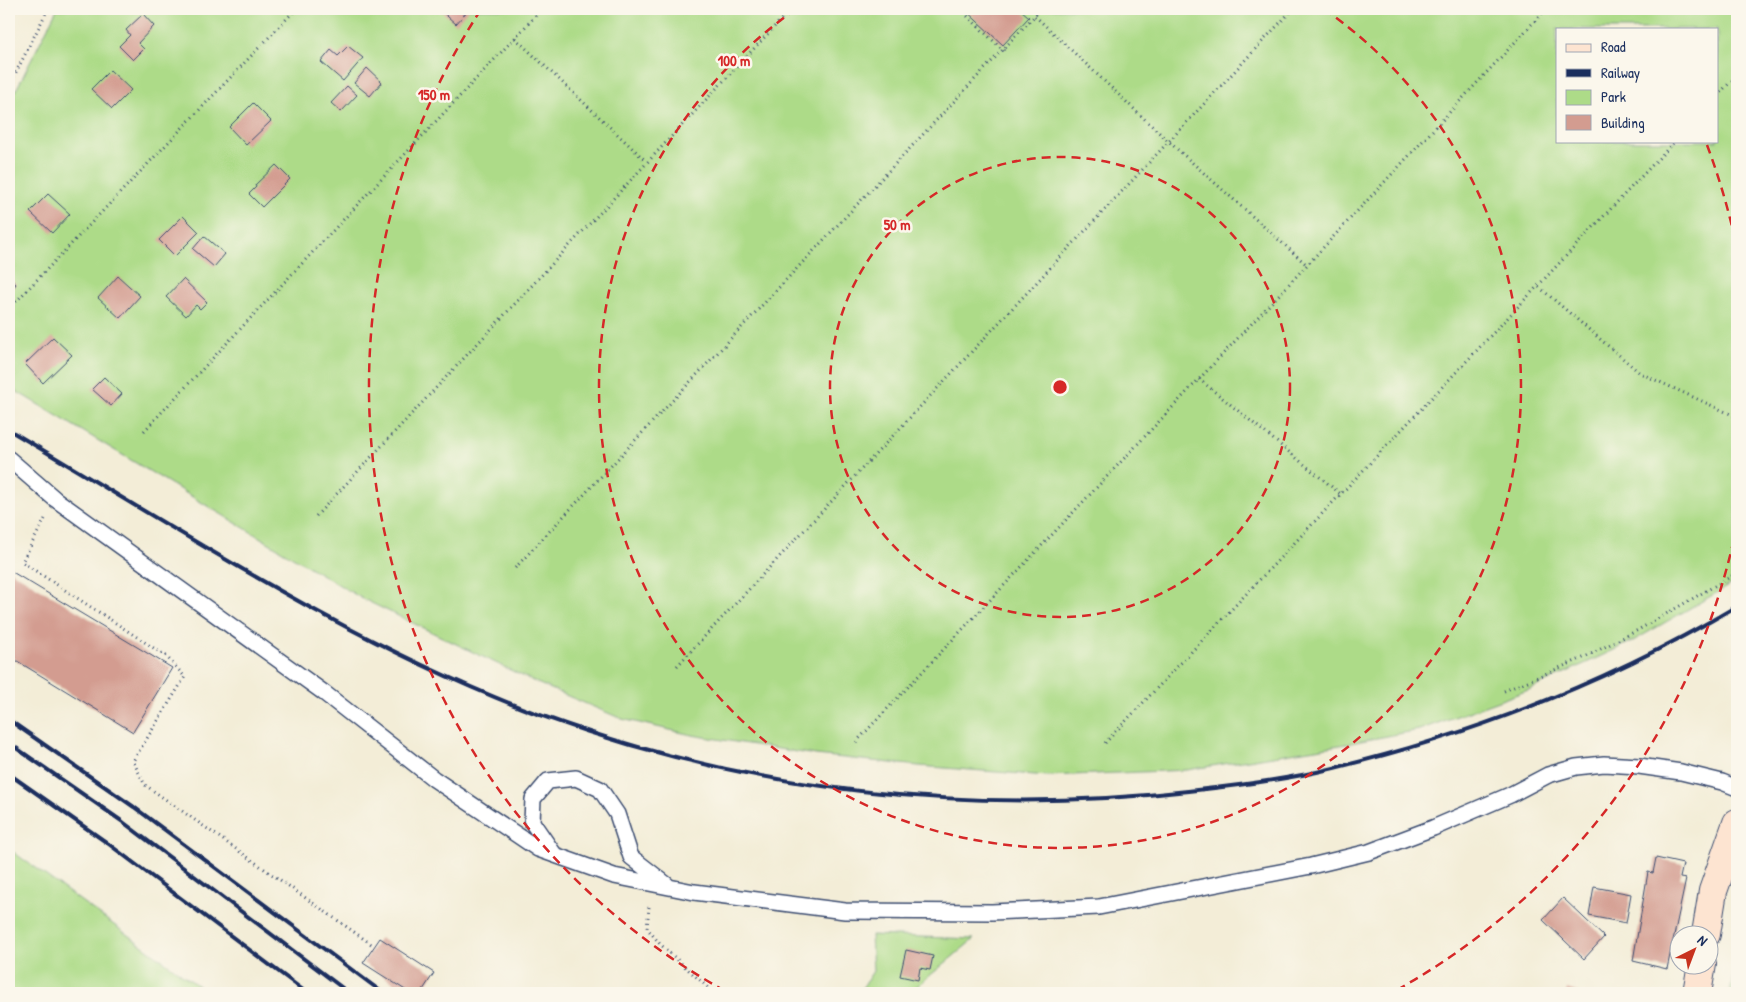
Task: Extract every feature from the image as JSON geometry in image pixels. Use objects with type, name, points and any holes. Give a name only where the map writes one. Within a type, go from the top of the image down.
[{"type":"street","points":[[1708,924],[1713,891],[1737,823]]},
{"type":"street","points":[[1697,993],[1700,974]]},
{"type":"lane","points":[[9,459],[56,499],[323,692],[434,779],[538,849],[614,876],[670,887],[767,902],[845,911],[965,912],[1099,907],[1311,866],[1369,852],[1433,828],[1510,795],[1548,775],[1576,767],[1604,764],[1639,766],[1681,772],[1722,782],[1737,788]]},
{"type":"lane","points":[[554,854],[532,822],[533,799],[548,781],[576,778],[600,789],[617,814],[631,857],[670,887]]},
{"type":"path","points":[[9,86],[48,9]]},
{"type":"path","points":[[9,309],[296,9]]},
{"type":"path","points":[[144,431],[542,9]]},
{"type":"path","points":[[316,516],[646,161],[791,9]]},
{"type":"path","points":[[960,9],[1004,51]]},
{"type":"path","points":[[515,568],[1004,51],[1041,9]]},
{"type":"path","points":[[677,666],[1293,9]]},
{"type":"path","points":[[856,742],[1546,9]]},
{"type":"path","points":[[1035,16],[1168,141],[1307,265]]},
{"type":"path","points":[[514,38],[646,161]]},
{"type":"path","points":[[1718,95],[1737,75]]},
{"type":"path","points":[[1105,743],[1539,287],[1674,142]]},
{"type":"path","points":[[1539,287],[1640,373],[1737,417]]},
{"type":"path","points":[[1199,379],[1342,495]]},
{"type":"path","points":[[47,516],[22,562],[166,656],[185,677],[133,761],[145,785],[374,946]]},
{"type":"path","points":[[1504,691],[1583,658],[1638,630],[1737,573]]},
{"type":"path","points":[[670,887],[655,895],[649,908],[647,928],[660,944],[714,993]]},
{"type":"green space","points":[[57,9],[1737,9],[1737,581],[1633,641],[1531,689],[1419,730],[1187,770],[1048,776],[919,766],[816,755],[692,735],[622,719],[537,683],[361,598],[9,387],[9,104]]},
{"type":"green space","points":[[9,849],[208,993],[9,993]]},
{"type":"green space","points":[[871,935],[974,939],[909,993],[859,993],[873,971]]},
{"type":"green space","points":[[1737,950],[1737,993],[1730,993]]},
{"type":"building","points":[[439,9],[469,9],[456,24]]},
{"type":"building","points":[[964,9],[1020,9],[1029,17],[1003,45]]},
{"type":"building","points":[[143,14],[154,26],[138,43],[144,49],[133,60],[119,46],[130,35],[126,30]]},
{"type":"building","points":[[348,46],[363,58],[343,81],[321,62],[331,50],[338,56]]},
{"type":"building","points":[[367,68],[382,82],[370,96],[354,83]]},
{"type":"building","points":[[110,70],[131,90],[112,109],[91,89]]},
{"type":"building","points":[[347,86],[357,95],[341,112],[331,103]]},
{"type":"building","points":[[253,103],[271,121],[246,145],[229,127]]},
{"type":"building","points":[[276,165],[290,179],[262,207],[249,194],[256,187],[255,185]]},
{"type":"building","points":[[48,194],[70,214],[52,233],[30,212]]},
{"type":"building","points":[[183,216],[199,232],[175,256],[159,240]]},
{"type":"building","points":[[204,236],[225,254],[214,267],[193,249]]},
{"type":"building","points":[[118,276],[140,296],[120,318],[98,298]]},
{"type":"building","points":[[9,278],[16,284],[9,293]]},
{"type":"building","points":[[183,279],[207,302],[200,309],[196,305],[186,316],[166,297]]},
{"type":"building","points":[[53,337],[72,355],[43,383],[25,364]]},
{"type":"building","points":[[104,377],[122,394],[111,406],[92,389]]},
{"type":"building","points":[[9,570],[172,668],[133,732],[9,656]]},
{"type":"building","points":[[1656,858],[1683,864],[1680,878],[1686,879],[1676,924],[1668,924],[1667,969],[1633,961],[1648,872],[1653,873]]},
{"type":"building","points":[[1594,887],[1631,894],[1626,923],[1589,916]]},
{"type":"building","points":[[1563,898],[1604,937],[1584,959],[1543,920]]},
{"type":"building","points":[[380,938],[434,973],[421,993],[410,993],[363,963]]},
{"type":"building","points":[[906,950],[933,956],[930,970],[920,968],[918,980],[900,976]]},
{"type":"building","points":[[1567,989],[1580,993],[1566,993]]},
{"type":"railway","points":[[9,430],[203,546],[334,621],[470,687],[540,715],[618,741],[697,762],[778,779],[859,791],[941,798],[1023,800],[1106,798],[1225,787],[1316,772],[1439,739],[1542,702],[1641,658],[1737,606]]},
{"type":"railway","points":[[9,720],[134,807],[383,993]]},
{"type":"railway","points":[[9,743],[123,822],[349,993]]},
{"type":"railway","points":[[9,774],[106,842],[307,993]]}]
